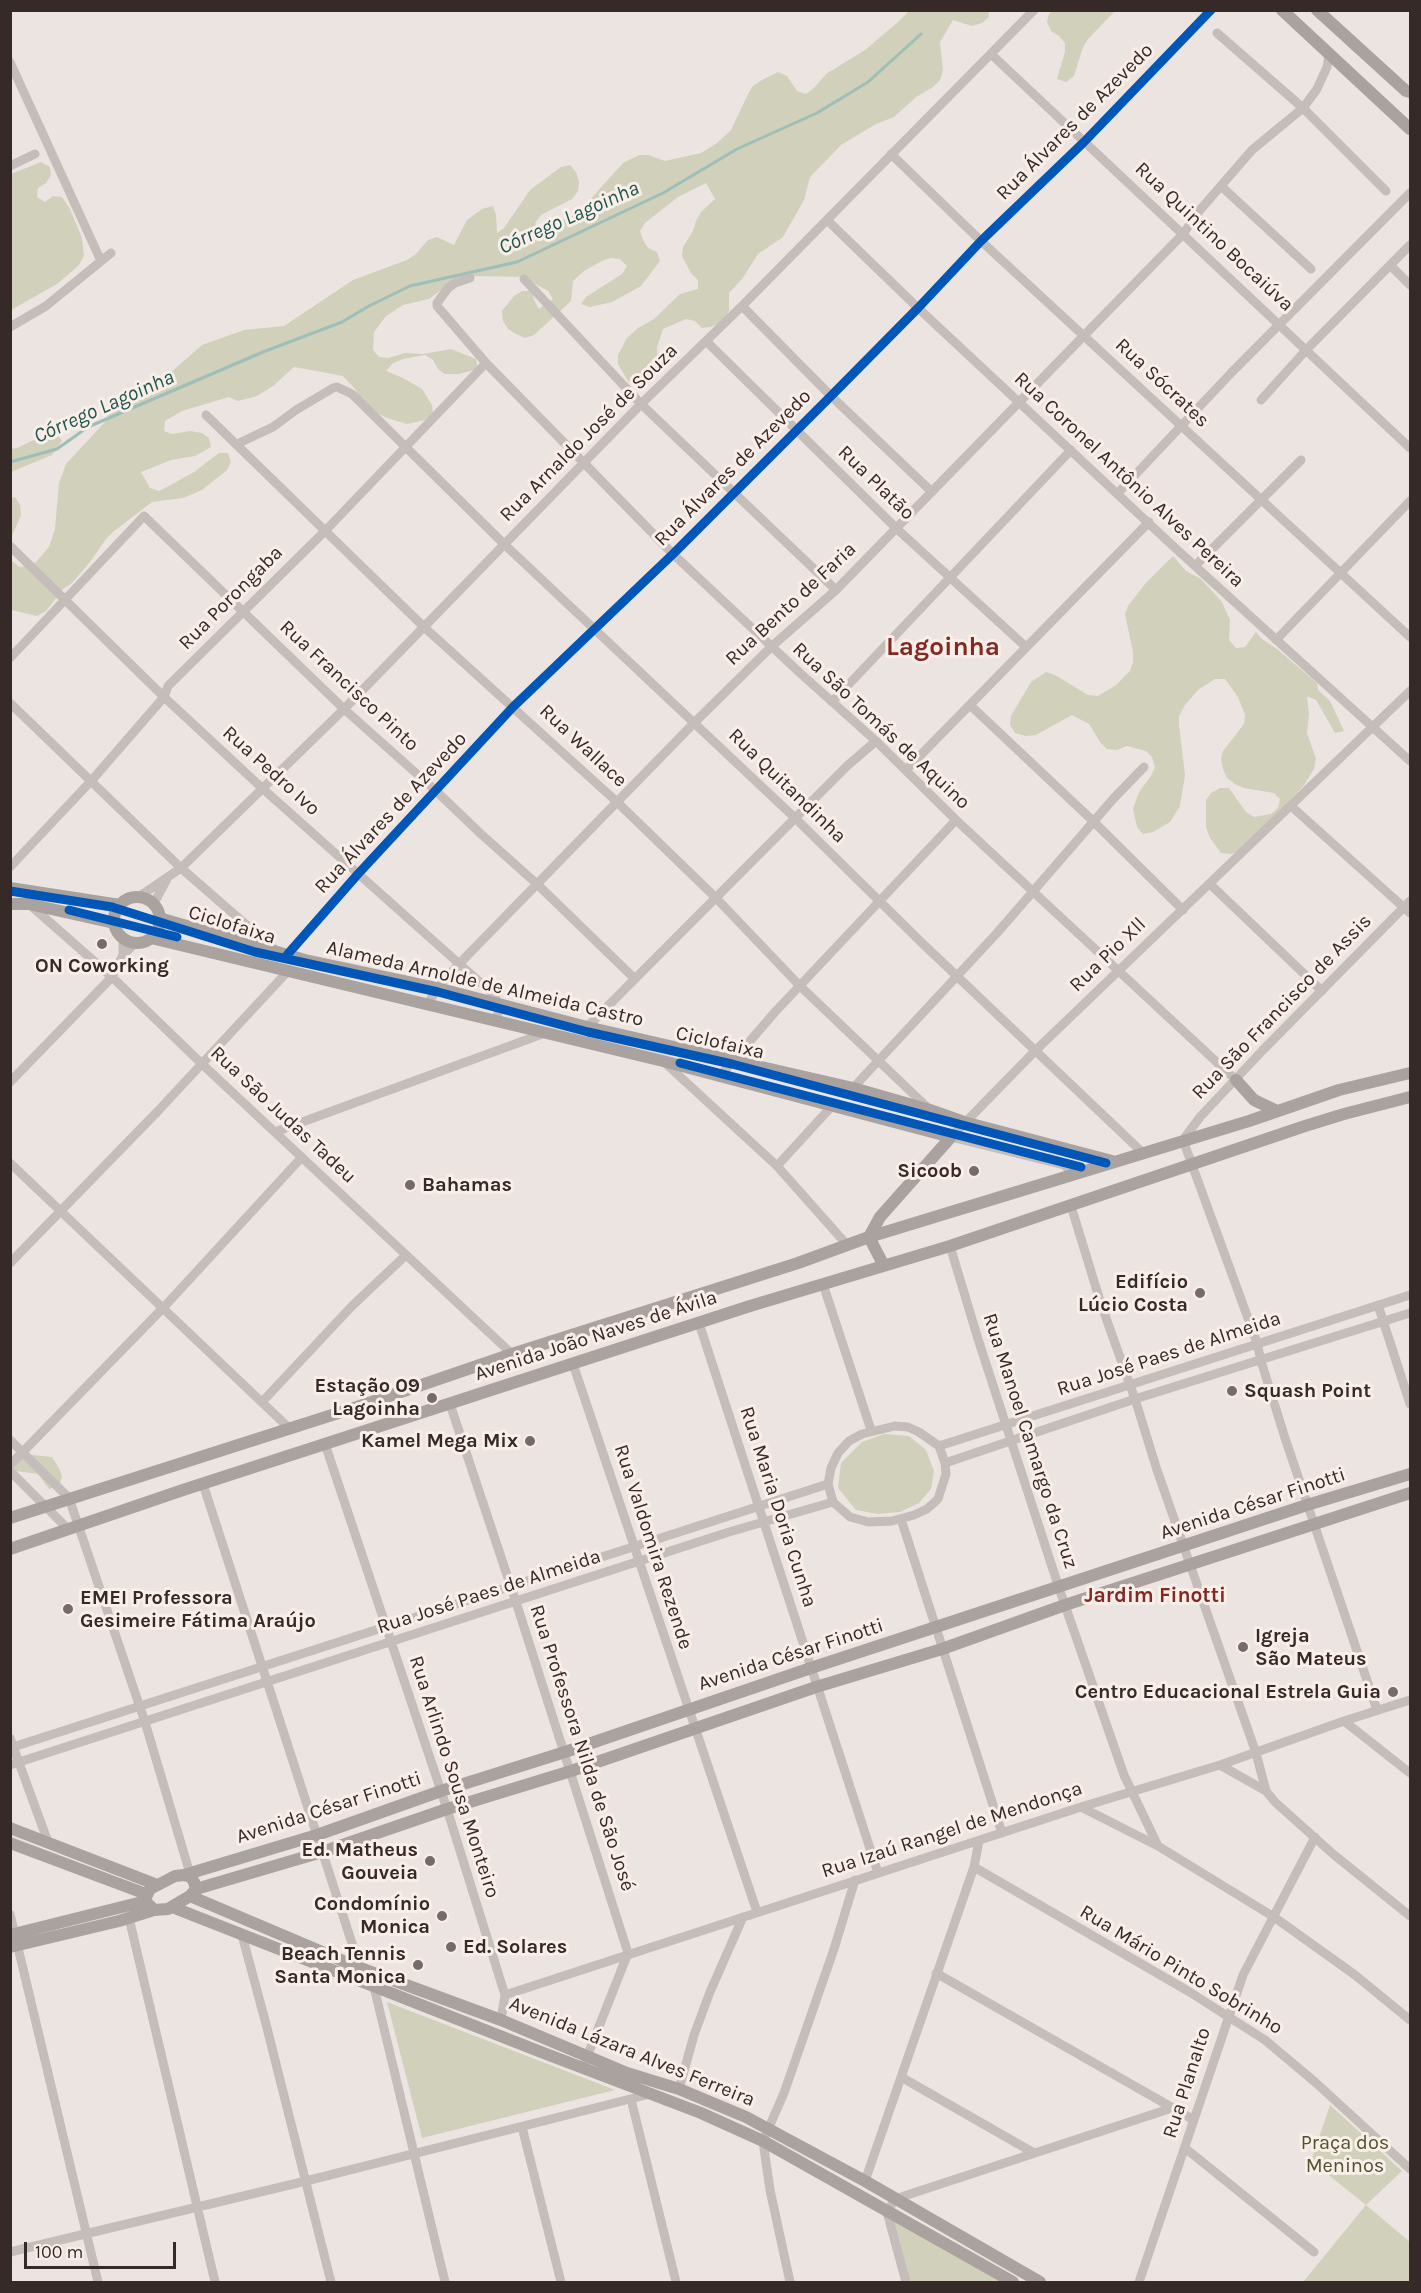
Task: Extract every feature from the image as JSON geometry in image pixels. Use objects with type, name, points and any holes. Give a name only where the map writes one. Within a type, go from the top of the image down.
[{"type":"main road","points":[[1282,10],[1410,129]]},
{"type":"main road","points":[[1317,10],[1408,92]]},
{"type":"main road","points":[[10,888],[120,905]]},
{"type":"main road","points":[[136,898],[147,900],[153,905],[159,918],[159,925],[151,938],[145,942],[129,941],[118,933],[114,923],[116,912],[126,900],[136,898]]},
{"type":"main road","points":[[10,904],[29,904],[114,923]]},
{"type":"main road","name":"Alameda Arnolde de Almeida Castro","points":[[159,918],[282,954],[437,988],[586,1028],[735,1060],[853,1089],[930,1110],[964,1122],[1113,1161]]},
{"type":"main road","name":"Alameda Arnolde de Almeida Castro","points":[[151,938],[663,1061],[951,1137]]},
{"type":"main road","name":"Avenida João Naves de Ávila","points":[[10,1518],[357,1407],[512,1354],[848,1246],[869,1237],[1357,1085],[1410,1073]]},
{"type":"main road","points":[[1236,1080],[1254,1100],[1276,1111]]},
{"type":"main road","name":"Avenida João Naves de Ávila","points":[[10,1549],[699,1323],[883,1264],[950,1246],[1344,1114],[1410,1097]]},
{"type":"main road","name":"Rua Pio Xll","points":[[869,1237],[880,1217],[951,1137]]},
{"type":"main road","points":[[869,1237],[883,1264]]},
{"type":"main road","name":"Avenida César Finotti","points":[[190,1882],[441,1791],[565,1752],[811,1668],[1307,1505],[1410,1474]]},
{"type":"main road","name":"Avenida César Finotti","points":[[190,1882],[322,1852],[447,1809],[695,1730],[816,1687],[942,1649],[1065,1605],[1191,1566],[1410,1493]]},
{"type":"main road","points":[[10,1828],[155,1884],[190,1882]]},
{"type":"main road","points":[[10,1844],[129,1890],[149,1902],[172,1907],[190,1882]]},
{"type":"main road","name":"Avenida Lázara Alves Ferreira","points":[[190,1882],[360,1968],[501,2020],[650,2094],[681,2104],[763,2141],[1014,2283]]},
{"type":"main road","points":[[13,1940],[129,1918],[149,1902],[155,1884]]},
{"type":"main road","points":[[13,1940],[149,1902]]},
{"type":"main road","name":"Avenida Lázara Alves Ferreira","points":[[172,1907],[446,2015],[585,2062],[679,2089],[746,2117],[865,2181],[1040,2283]]},
{"type":"main road","points":[[446,2015],[451,2002]]},
{"type":"street","name":"Rua Arnaldo José de Souza","points":[[136,898],[181,868],[344,709],[641,404],[742,306],[1034,10]]},
{"type":"street","name":"Rua Álvares de Azevedo","points":[[282,954],[513,707],[673,554],[918,308],[981,241],[1084,142],[1211,10]]},
{"type":"street","points":[[1217,33],[1303,108],[1386,191]]},
{"type":"street","name":"Rua Quintino Bocaiúva","points":[[991,54],[1280,323],[1410,448]]},
{"type":"street","name":"Rua Bento de Faria","points":[[428,1004],[437,988],[459,964],[694,723],[771,647],[836,590],[1083,334],[1183,234],[1200,210],[1252,150],[1303,108],[1317,89],[1327,67],[1329,55]]},
{"type":"street","points":[[10,62],[101,261]]},
{"type":"street","points":[[10,166],[35,154]]},
{"type":"street","name":"Rua Sócrates","points":[[891,154],[981,241],[1410,637]]},
{"type":"street","points":[[1221,186],[1311,269]]},
{"type":"street","points":[[1118,493],[1280,323],[1410,193]]},
{"type":"street","name":"Rua Coronel Antônio Alves Pereira","points":[[827,220],[1018,402],[1410,761]]},
{"type":"street","points":[[1261,400],[1307,349],[1410,245]]},
{"type":"street","points":[[10,327],[46,306],[111,252]]},
{"type":"street","points":[[1390,266],[1410,285]]},
{"type":"street","name":"Rua São Tomás de Aquino","points":[[470,278],[448,288],[437,306],[486,363],[673,554],[771,647],[876,741],[956,820],[1236,1080]]},
{"type":"street","points":[[524,279],[641,404],[836,590]]},
{"type":"street","points":[[742,306],[831,396],[932,492]]},
{"type":"street","name":"Rua Platão","points":[[706,341],[896,528],[1026,647]]},
{"type":"street","name":"Rua Porongaba","points":[[10,867],[92,780],[164,697],[168,686],[326,530],[486,363]]},
{"type":"street","name":"Rua Quitandinha","points":[[237,444],[273,427],[296,410],[337,387],[352,394],[504,544],[795,818],[1142,1152]]},
{"type":"street","name":"Rua Wallace","points":[[206,415],[424,627],[617,802],[716,898],[800,986],[930,1110]]},
{"type":"street","points":[[832,702],[1071,450]]},
{"type":"street","points":[[1195,566],[1301,460]]},
{"type":"street","points":[[1276,640],[1410,501]]},
{"type":"street","points":[[1402,510],[1410,517]]},
{"type":"street","name":"Rua Francisco Pinto","points":[[65,600],[144,516],[344,709],[537,884],[635,979]]},
{"type":"street","points":[[906,770],[1149,522]]},
{"type":"street","name":"Rua Pedro Ivo","points":[[10,546],[164,697],[262,788],[492,993],[500,1005]]},
{"type":"street","points":[[10,658],[65,600]]},
{"type":"street","name":"Rua Pio Xll","points":[[951,1137],[1036,1050],[1120,972],[1410,691]]},
{"type":"street","points":[[10,703],[181,868],[282,954]]},
{"type":"street","points":[[970,705],[1184,910]]},
{"type":"street","points":[[586,1028],[795,818],[876,741]]},
{"type":"street","points":[[853,1089],[958,976],[1093,821],[1144,767]]},
{"type":"street","points":[[1291,806],[1408,907]]},
{"type":"street","points":[[719,1077],[879,900],[956,820]]},
{"type":"street","name":"Rua Arnaldo José de Souza","points":[[153,905],[167,879]]},
{"type":"street","points":[[1210,885],[1322,991]]},
{"type":"street","name":"Rua São Judas Tadeu","points":[[29,904],[112,977],[512,1354]]},
{"type":"street","name":"Rua São Francisco de Assis","points":[[1184,1140],[1200,1117],[1322,991],[1408,907]]},
{"type":"street","points":[[10,1082],[112,977],[129,941]]},
{"type":"street","points":[[10,1263],[63,1211],[289,970]]},
{"type":"street","points":[[496,1021],[500,1005]]},
{"type":"street","points":[[275,1132],[545,1033]]},
{"type":"street","points":[[663,1061],[777,1166],[848,1246]]},
{"type":"street","points":[[777,1166],[832,1106]]},
{"type":"street","name":"Alameda Arnolde de Almeida Castro","points":[[951,1137],[1064,1165],[1074,1174]]},
{"type":"street","points":[[1184,1140],[1257,1343],[1313,1524],[1377,1710]]},
{"type":"street","points":[[10,1465],[164,1307],[302,1157]]},
{"type":"street","points":[[10,1163],[289,1428]]},
{"type":"street","points":[[1071,1206],[1101,1304],[1257,1753],[1266,1791]]},
{"type":"street","name":"Rua Manoel Camargo da Cruz","points":[[950,1246],[1059,1588],[1125,1775],[1158,1846]]},
{"type":"street","points":[[262,1402],[352,1306],[406,1255]]},
{"type":"street","points":[[823,1284],[871,1430]]},
{"type":"street","name":"Rua José Paes de Almeida","points":[[939,1446],[1410,1295]]},
{"type":"street","points":[[1378,1305],[1410,1404]]},
{"type":"street","name":"Rua José Paes de Almeida","points":[[945,1463],[1135,1399],[1410,1313]]},
{"type":"street","name":"Rua Maria Doria Cunha","points":[[699,1323],[878,1873]]},
{"type":"street","name":"Rua Valdomira Rezende","points":[[573,1364],[757,1912]]},
{"type":"street","name":"Rua Professora Nilda de São José","points":[[450,1404],[565,1752],[628,1953]]},
{"type":"street","points":[[895,1425],[919,1432],[939,1446],[946,1474],[938,1499],[927,1509],[892,1521],[859,1521],[841,1511],[833,1502],[828,1484],[831,1468],[838,1453],[849,1441],[871,1430],[895,1425]]},
{"type":"street","points":[[10,1440],[69,1498],[73,1527],[145,1722],[190,1882]]},
{"type":"street","name":"Rua Arlindo Sousa Monteiro","points":[[325,1444],[447,1809],[505,1995],[501,2020]]},
{"type":"street","points":[[10,1471],[73,1527]]},
{"type":"street","points":[[203,1484],[360,1968]]},
{"type":"street","name":"Rua José Paes de Almeida","points":[[12,1744],[263,1668],[828,1484]]},
{"type":"street","name":"Rua José Paes de Almeida","points":[[15,1764],[392,1641],[833,1502]]},
{"type":"street","points":[[901,1519],[1002,1833]]},
{"type":"street","name":"Rua Izaú Rangel de Mendonça","points":[[505,1995],[1081,1807],[1221,1765],[1410,1700]]},
{"type":"street","points":[[1344,1721],[1410,1773]]},
{"type":"street","points":[[12,1744],[15,1764],[48,1842]]},
{"type":"street","points":[[1221,1765],[1266,1791],[1275,1802],[1315,1837],[1410,1916]]},
{"type":"street","points":[[1081,1807],[1158,1846],[1274,1917],[1355,1975],[1410,2020]]},
{"type":"street","name":"Rua Planalto","points":[[1139,2283],[1243,1975],[1315,1837]]},
{"type":"street","points":[[865,2181],[974,1867],[979,1841]]},
{"type":"street","name":"Rua Mário Pinto Sobrinho","points":[[974,1867],[1228,2015],[1287,2057],[1410,2169]]},
{"type":"street","points":[[790,2283],[770,2190],[763,2141],[784,2093],[834,1949],[855,1880]]},
{"type":"street","points":[[10,1914],[13,1940],[99,2283]]},
{"type":"street","points":[[679,2089],[687,2055],[710,1992],[743,1917]]},
{"type":"street","points":[[129,1918],[215,2283]]},
{"type":"street","points":[[242,1935],[331,2283]]},
{"type":"street","points":[[585,2062],[628,1953]]},
{"type":"street","points":[[936,1973],[1194,2120]]},
{"type":"street","points":[[374,1987],[445,2283]]},
{"type":"street","points":[[901,2077],[1034,2153]]},
{"type":"street","points":[[10,2252],[197,2208],[650,2094]]},
{"type":"street","points":[[631,2099],[676,2283]]},
{"type":"street","points":[[906,2283],[887,2212],[895,2199],[1172,2108]]},
{"type":"street","points":[[522,2127],[561,2283]]},
{"type":"street","points":[[1185,2148],[1314,2252]]},
{"type":"green space","points":[[909,11],[988,11],[989,17],[982,23],[972,26],[953,20],[940,42],[943,70],[940,80],[894,117],[876,124],[841,145],[810,177],[804,200],[783,237],[758,254],[742,279],[729,293],[729,311],[725,320],[711,327],[702,328],[695,321],[686,319],[663,329],[657,347],[658,366],[654,375],[646,381],[637,384],[628,381],[618,364],[618,355],[627,338],[638,328],[654,319],[680,294],[698,289],[698,280],[691,273],[682,256],[683,247],[701,212],[715,199],[706,183],[678,197],[645,223],[640,231],[643,240],[648,248],[657,252],[660,261],[641,286],[612,302],[590,307],[581,304],[586,297],[622,274],[627,266],[620,259],[611,258],[602,261],[584,271],[573,281],[571,301],[534,335],[525,338],[516,334],[508,329],[503,321],[502,311],[514,296],[522,291],[532,291],[539,309],[553,299],[548,291],[523,277],[473,276],[445,287],[429,299],[403,305],[386,316],[374,332],[373,350],[379,357],[388,358],[405,353],[423,354],[451,349],[476,359],[478,369],[459,374],[445,374],[438,369],[433,360],[425,355],[393,363],[386,371],[422,389],[432,405],[433,415],[425,420],[407,424],[387,418],[377,413],[361,399],[343,376],[294,367],[273,386],[257,396],[238,401],[229,397],[182,411],[165,421],[164,431],[172,434],[190,431],[202,433],[209,438],[211,447],[195,456],[171,460],[141,472],[150,488],[159,491],[167,487],[194,472],[219,453],[228,453],[231,462],[227,470],[202,490],[183,498],[152,502],[113,532],[90,562],[72,583],[63,589],[46,611],[37,616],[11,610],[10,559],[19,567],[27,566],[36,562],[49,547],[55,529],[59,483],[66,464],[105,422],[113,404],[161,381],[202,345],[244,330],[284,326],[353,280],[407,260],[416,254],[428,240],[437,237],[454,245],[467,220],[482,209],[493,206],[497,233],[504,228],[530,190],[561,167],[570,165],[576,172],[579,182],[578,191],[572,199],[541,215],[535,223],[541,230],[550,224],[577,214],[623,163],[639,155],[648,155],[665,161],[701,153],[731,130],[753,86],[778,72],[787,76],[797,91],[806,94],[826,74],[865,50]]},
{"type":"green space","points":[[1052,11],[1115,11],[1088,39],[1083,47],[1074,76],[1066,82],[1057,79],[1065,52],[1065,43],[1051,31],[1047,22]]},
{"type":"green space","points":[[41,162],[50,167],[51,175],[46,183],[38,188],[37,197],[45,202],[53,196],[62,197],[70,209],[82,238],[84,256],[79,265],[57,284],[11,310],[11,174]]},
{"type":"green space","points":[[56,432],[62,441],[52,455],[11,472],[11,449]]},
{"type":"green space","points":[[15,497],[20,505],[21,515],[11,538],[11,498]]},
{"type":"green space","points":[[1173,556],[1186,571],[1201,579],[1222,602],[1230,620],[1229,640],[1236,648],[1245,647],[1256,632],[1317,683],[1318,690],[1330,701],[1344,731],[1335,733],[1316,700],[1307,696],[1309,714],[1307,733],[1316,759],[1314,769],[1304,785],[1278,813],[1240,851],[1231,854],[1221,853],[1210,838],[1206,827],[1206,800],[1211,793],[1220,788],[1229,788],[1246,812],[1254,817],[1271,814],[1278,808],[1280,799],[1274,793],[1244,788],[1227,778],[1221,759],[1223,751],[1244,724],[1245,715],[1238,697],[1225,679],[1215,679],[1198,690],[1179,716],[1185,775],[1180,806],[1170,822],[1153,832],[1143,834],[1137,827],[1133,809],[1139,792],[1155,767],[1152,757],[1146,751],[1127,746],[1117,750],[1107,749],[1089,724],[1072,715],[1036,735],[1026,736],[1015,733],[1010,725],[1011,716],[1031,682],[1046,672],[1088,695],[1098,696],[1116,685],[1130,671],[1133,652],[1125,614],[1128,606],[1145,584]]},
{"type":"green space","points":[[884,1434],[909,1436],[926,1450],[934,1471],[931,1489],[919,1503],[900,1512],[878,1514],[856,1510],[838,1488],[841,1463],[862,1442]]},
{"type":"green space","points":[[33,1455],[52,1457],[62,1477],[59,1486],[49,1489],[38,1474],[16,1471],[14,1468],[16,1460]]},
{"type":"green space","points":[[387,2002],[615,2090],[422,2138]]},
{"type":"green space","name":"Praça dos Meninos","points":[[1330,2105],[1402,2171],[1366,2205],[1311,2161]]},
{"type":"green space","points":[[1366,2205],[1410,2242],[1410,2282],[1303,2282]]},
{"type":"green space","points":[[886,2214],[1006,2282],[906,2282]]},
{"type":"waterway","name":"Córrego Lagoinha","points":[[10,462],[57,449],[88,427],[263,352],[342,322],[410,286],[517,262],[663,193],[737,149],[817,113],[868,82],[921,34]]},
{"type":"cycle path","points":[[287,955],[358,874],[513,707],[673,554],[918,308],[981,241],[1084,142],[1211,10]]},
{"type":"cycle path","name":"Ciclofaixa","points":[[10,891],[112,907],[255,952],[438,992],[588,1032],[732,1064],[1106,1163]]},
{"type":"cycle path","points":[[69,910],[177,937]]},
{"type":"cycle path","points":[[680,1063],[1081,1167]]},
{"type":"place","name":"ON Coworking","points":[[102,944]]},
{"type":"place","name":"Sicoob","points":[[974,1171]]},
{"type":"place","name":"Bahamas","points":[[410,1185]]},
{"type":"place","name":"Edifício Lúcio Costa","points":[[1200,1293]]},
{"type":"place","name":"Squash Point","points":[[1232,1391]]},
{"type":"place","name":"Estação 09 Lagoinha","points":[[432,1398]]},
{"type":"place","name":"Kamel Mega Mix","points":[[530,1441]]},
{"type":"place","name":"EMEI Professora Gesimeire Fátima Araújo","points":[[68,1609]]},
{"type":"place","name":"Igreja São Mateus","points":[[1243,1647]]},
{"type":"place","name":"Centro Educacional Estrela Guia","points":[[1393,1692]]},
{"type":"place","name":"Ed. Matheus Gouveia","points":[[430,1861]]},
{"type":"place","name":"Condomínio Monica","points":[[442,1916]]},
{"type":"place","name":"Ed. Solares","points":[[451,1947]]},
{"type":"place","name":"Beach Tennis Santa Monica","points":[[418,1965]]},
{"type":"district","name":"Lagoinha","points":[[943,648]]},
{"type":"district","name":"Jardim Finotti","points":[[1155,1596]]}]
